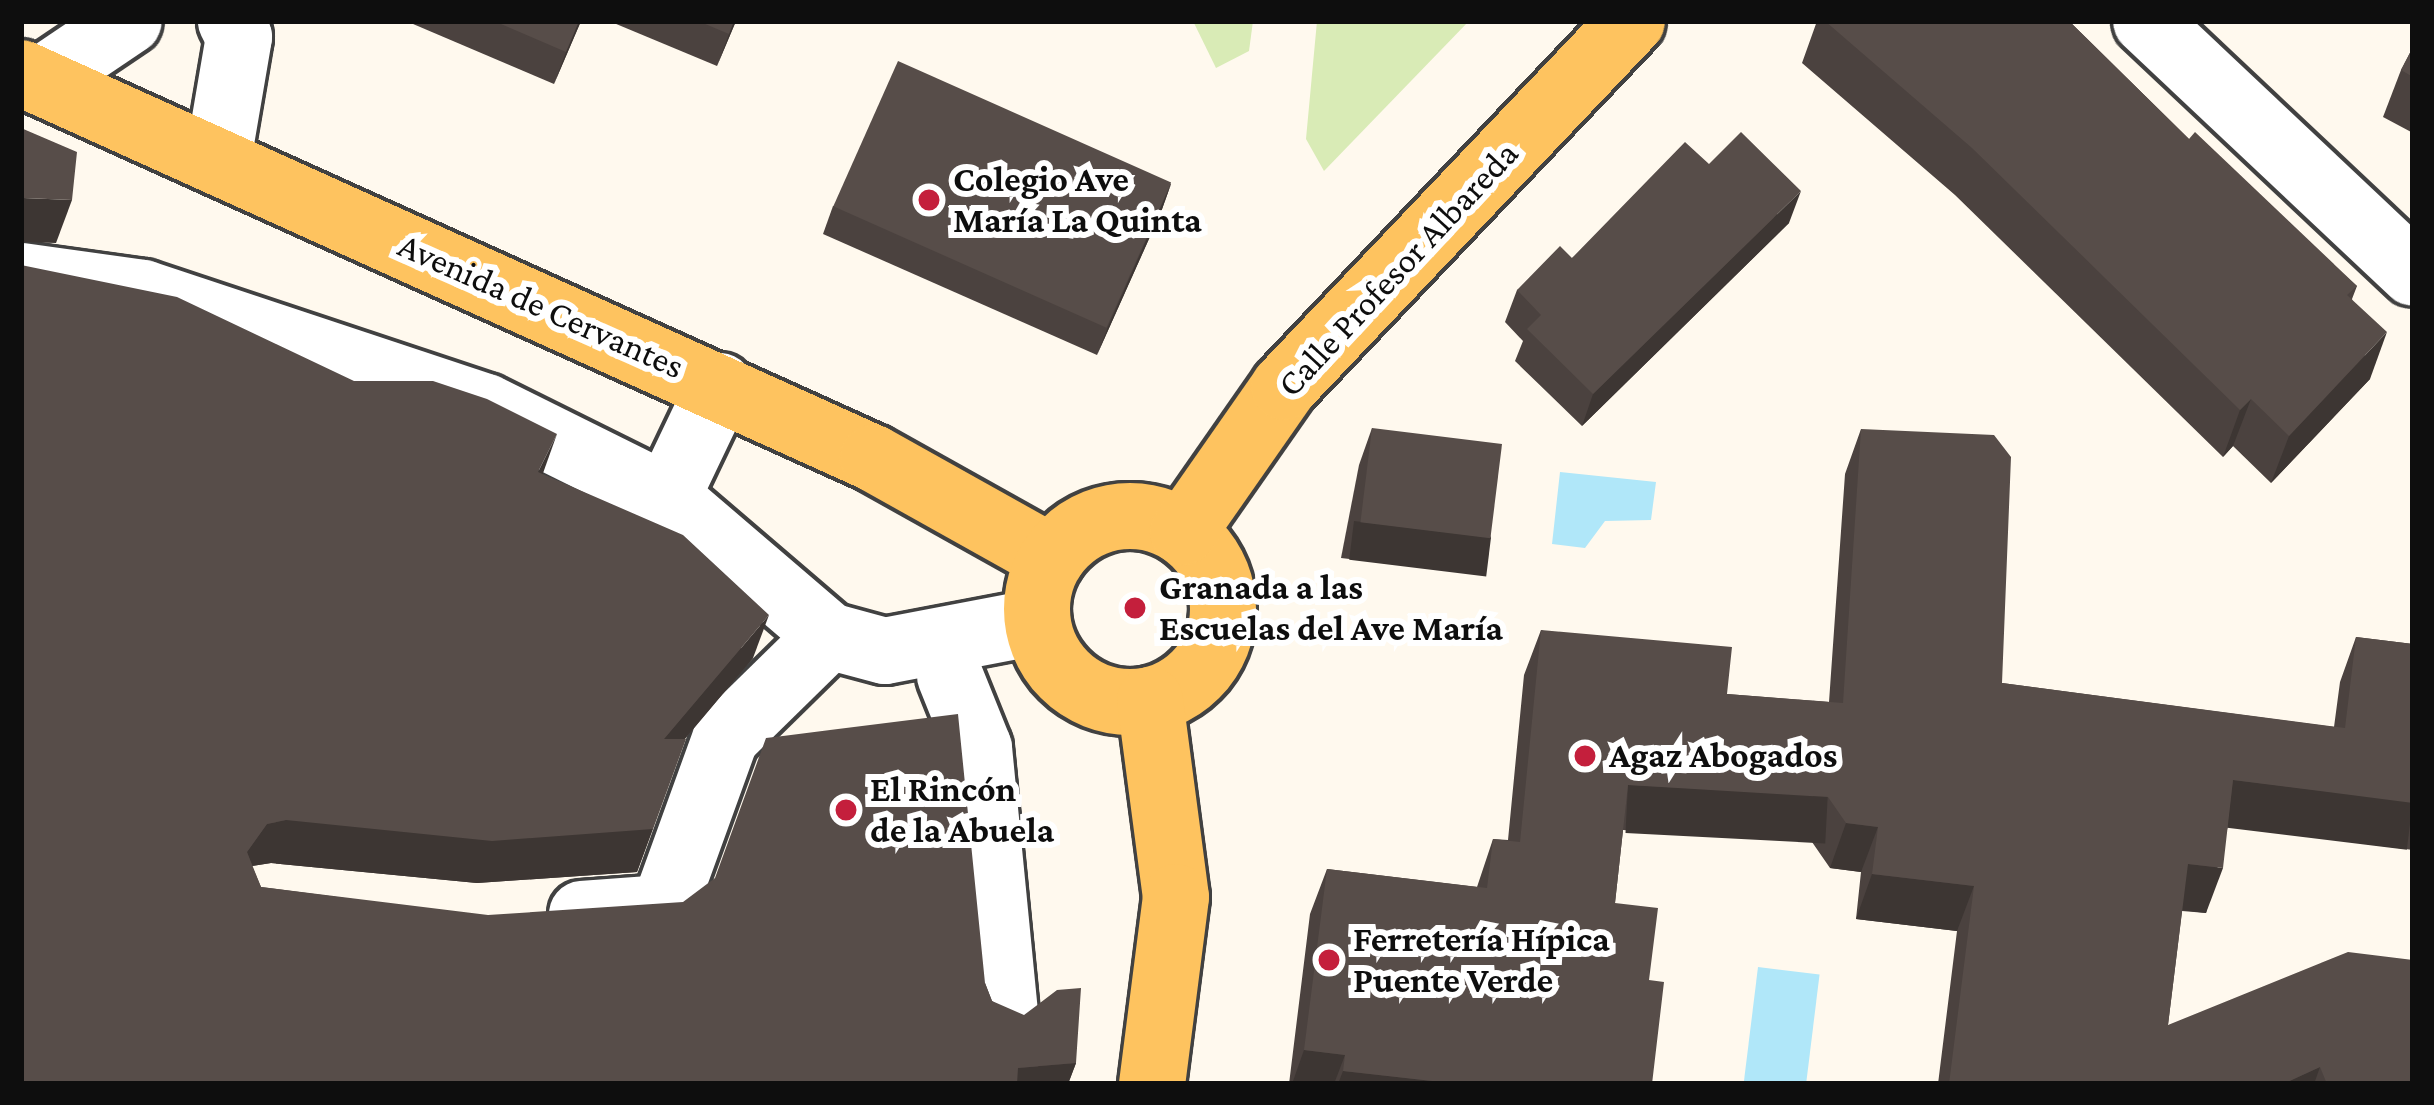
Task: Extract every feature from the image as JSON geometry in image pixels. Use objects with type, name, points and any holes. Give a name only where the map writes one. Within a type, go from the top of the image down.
[{"type":"main road","name":"Calle Profesor Albareda","points":[[1183,532],[1284,387],[1632,21]]},
{"type":"main road","name":"Avenida de Cervantes","points":[[30,77],[720,386],[1052,559]]},
{"type":"main road","points":[[1111,517],[1183,532],[1214,568],[1224,616],[1204,666],[1150,700],[1077,686],[1037,622],[1052,559],[1111,517]]},
{"type":"main road","points":[[1150,700],[1176,897],[1152,1084]]},
{"type":"street","points":[[30,77],[129,21]]},
{"type":"street","points":[[218,160],[239,37],[231,21]]},
{"type":"street","points":[[2146,21],[2413,273]]},
{"type":"street","points":[[21,276],[143,292],[466,400],[667,497],[829,636],[885,651],[1037,622]]},
{"type":"street","points":[[667,497],[720,386]]},
{"type":"street","points":[[523,918],[664,908],[726,737],[829,636]]},
{"type":"street","points":[[950,676],[979,748],[1006,1021]]},
{"type":"green space","points":[[1193,21],[1253,21],[1249,51],[1216,68]]},
{"type":"green space","points":[[1317,21],[1469,21],[1324,171],[1306,139]]},
{"type":"water","points":[[1560,472],[1656,482],[1651,520],[1605,521],[1585,548],[1552,544]]},
{"type":"water","points":[[1758,967],[1820,975],[1806,1084],[1744,1084]]},
{"type":"building","points":[[494,21],[579,21],[566,52]]},
{"type":"building","points":[[698,21],[734,21],[729,34]]},
{"type":"building","points":[[1825,21],[2069,21],[2189,139],[2195,132],[2357,286],[2347,295],[2387,332],[2289,436],[2251,399],[2240,410],[1972,148]]},
{"type":"building","points":[[2413,47],[2413,77],[2401,70]]},
{"type":"building","points":[[898,61],[1171,183],[1106,328],[833,206]]},
{"type":"building","points":[[21,128],[77,152],[72,200],[21,200]]},
{"type":"building","points":[[1741,132],[1801,191],[1593,394],[1527,329],[1541,315],[1517,290],[1560,246],[1572,258],[1685,142],[1709,164]]},
{"type":"building","points":[[21,265],[177,297],[354,381],[433,381],[487,399],[557,434],[538,472],[683,535],[769,615],[664,739],[686,739],[653,829],[492,841],[286,820],[267,824],[247,852],[261,887],[488,915],[683,902],[715,878],[766,738],[958,714],[985,983],[992,1001],[1024,1015],[1057,990],[1081,988],[1076,1063],[1018,1068],[1017,1084],[24,1084]]},
{"type":"building","points":[[1372,428],[1502,444],[1490,538],[1360,522]]},
{"type":"building","points":[[1861,429],[1994,435],[2011,457],[2002,683],[2345,728],[2356,637],[2413,644],[2413,803],[2233,780],[2223,868],[2188,864],[2168,1025],[2348,952],[2413,960],[2413,1084],[2327,1084],[2320,1067],[2283,1084],[1949,1084],[1974,886],[1872,874],[1878,827],[1846,823],[1828,797],[1628,785],[1615,903],[1658,908],[1649,980],[1664,982],[1652,1084],[1459,1084],[1343,1071],[1345,1055],[1304,1050],[1327,869],[1487,888],[1493,839],[1520,842],[1541,630],[1732,647],[1727,694],[1843,703]]},
{"type":"place","name":"Colegio Ave María La Quinta","points":[[929,200]]},
{"type":"place","name":"Granada a las Escuelas del Ave María","points":[[1135,608]]},
{"type":"place","name":"Agaz Abogados","points":[[1585,756]]},
{"type":"place","name":"El Rincón de la Abuela","points":[[846,810]]},
{"type":"place","name":"Ferretería Hípica Puente Verde","points":[[1329,960]]}]
